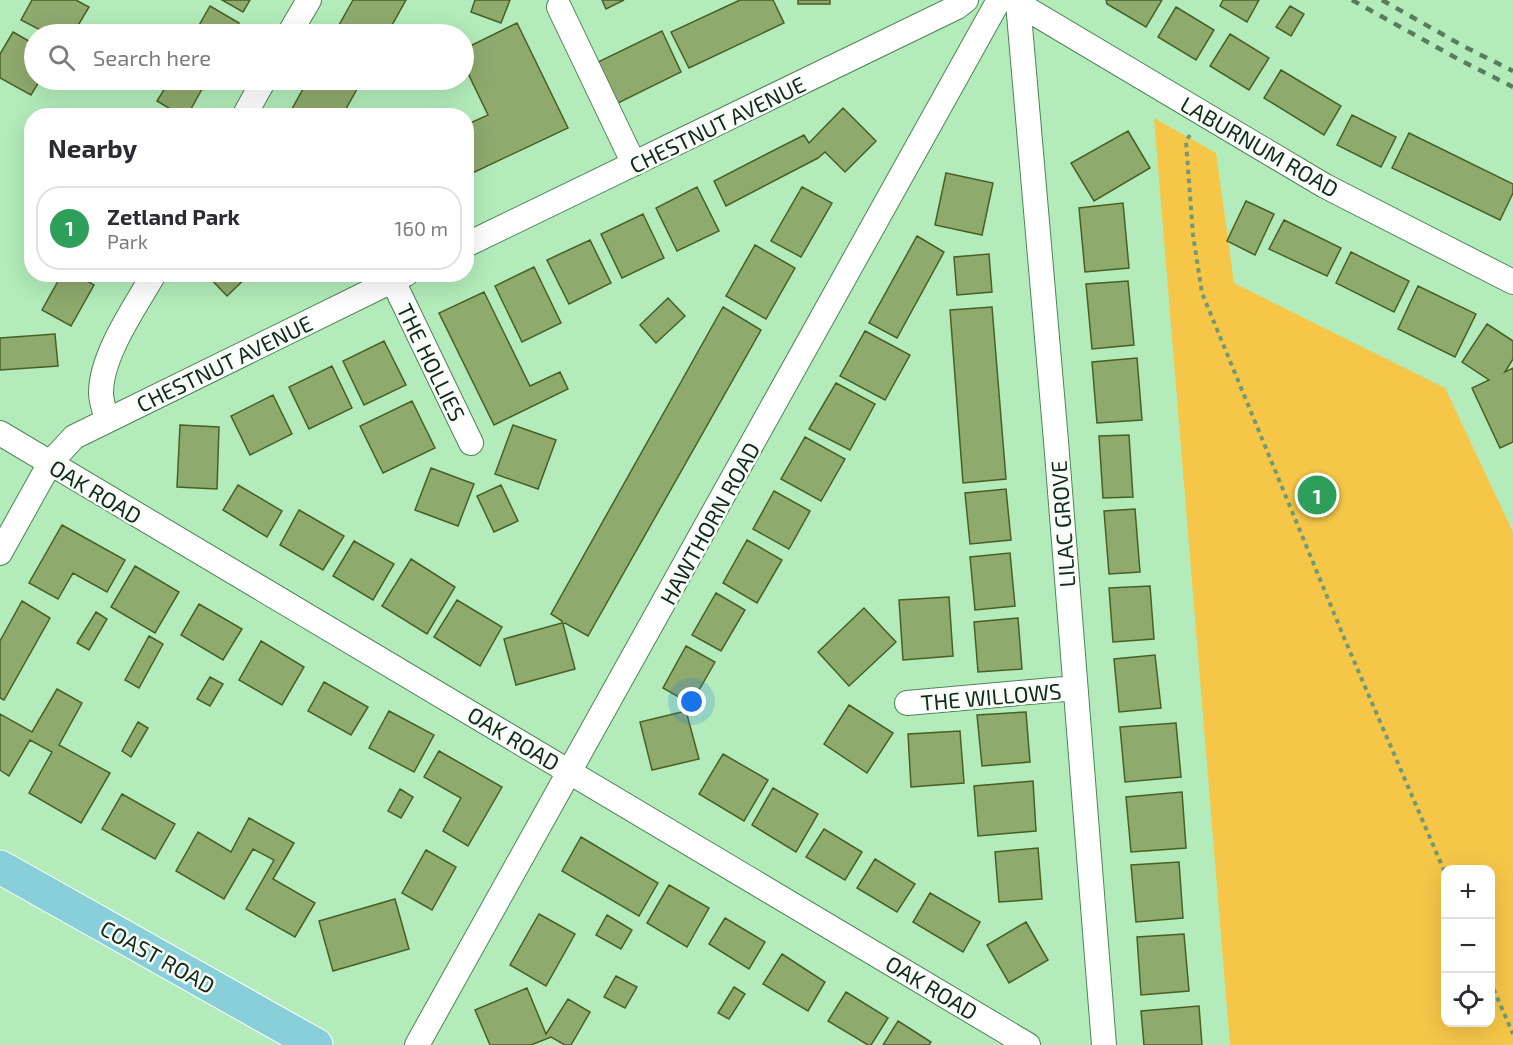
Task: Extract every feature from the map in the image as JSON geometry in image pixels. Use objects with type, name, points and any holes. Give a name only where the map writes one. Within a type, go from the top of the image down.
[{"type":"main road","name":"COAST ROAD","points":[[0,867],[316,1045]]},
{"type":"street","points":[[295,24],[309,0]]},
{"type":"street","name":"CHESTNUT AVENUE","points":[[474,241],[957,7],[966,0]]},
{"type":"street","name":"LABURNUM ROAD","points":[[1010,1],[1325,186],[1513,282]]},
{"type":"street","name":"LILAC GROVE","points":[[1010,1],[1056,441],[1104,1045]]},
{"type":"street","name":"HAWTHORN ROAD","points":[[417,1045],[570,771],[1010,1]]},
{"type":"street","points":[[559,7],[634,164]]},
{"type":"street","points":[[248,108],[258,90]]},
{"type":"street","points":[[107,420],[101,394],[104,373],[113,346],[149,282]]},
{"type":"street","name":"CHESTNUT AVENUE","points":[[0,553],[50,463],[74,437],[392,282]]},
{"type":"street","name":"THE HOLLIES","points":[[402,282],[471,443]]},
{"type":"street","name":"OAK ROAD","points":[[0,433],[1028,1045]]},
{"type":"street","name":"THE WILLOWS","points":[[907,703],[1075,688]]},
{"type":"path","points":[[1203,114],[1186,141],[1193,235],[1202,293],[1345,640],[1442,865]]},
{"type":"path","points":[[1495,991],[1513,1034]]},
{"type":"shaded area","points":[[1154,118],[1216,153],[1234,283],[1445,388],[1513,532],[1513,1045],[1230,1045]]},
{"type":"building","points":[[32,0],[76,0],[89,7],[79,24],[29,24],[21,20]]},
{"type":"building","points":[[222,0],[250,0],[243,12]]},
{"type":"building","points":[[353,0],[406,0],[393,24],[340,24]]},
{"type":"building","points":[[475,0],[510,0],[501,23],[471,12]]},
{"type":"building","points":[[602,0],[624,0],[606,9]]},
{"type":"building","points":[[740,0],[773,0],[784,23],[689,68],[671,32]]},
{"type":"building","points":[[798,0],[830,0],[830,4],[798,4]]},
{"type":"building","points":[[1106,0],[1162,0],[1146,27],[1107,4]]},
{"type":"building","points":[[1223,0],[1259,0],[1247,22],[1220,6]]},
{"type":"building","points":[[210,6],[239,23],[238,24],[200,24]]},
{"type":"building","points":[[1290,6],[1304,14],[1291,36],[1276,27]]},
{"type":"building","points":[[1176,7],[1214,30],[1196,60],[1158,37]]},
{"type":"building","points":[[517,23],[568,128],[474,172],[474,121],[488,115],[474,86],[474,44]]},
{"type":"building","points":[[662,31],[681,72],[616,104],[596,63]]},
{"type":"building","points":[[13,32],[24,38],[24,90],[34,90],[31,95],[0,78],[0,54]]},
{"type":"building","points":[[1230,34],[1269,58],[1249,90],[1210,66]]},
{"type":"building","points":[[1281,70],[1341,106],[1324,135],[1264,98]]},
{"type":"building","points":[[164,90],[201,90],[191,108],[169,108],[157,101]]},
{"type":"building","points":[[302,90],[356,90],[346,108],[292,108]]},
{"type":"building","points":[[843,108],[876,141],[845,172],[825,152],[818,158],[726,206],[714,181],[804,135],[809,143]]},
{"type":"building","points":[[1352,115],[1396,137],[1381,167],[1337,145]]},
{"type":"building","points":[[1128,131],[1150,168],[1094,201],[1071,163]]},
{"type":"building","points":[[1409,133],[1513,184],[1513,193],[1500,220],[1392,168]]},
{"type":"building","points":[[946,173],[993,183],[982,235],[935,225]]},
{"type":"building","points":[[697,187],[719,231],[677,251],[656,208]]},
{"type":"building","points":[[802,187],[832,203],[801,257],[771,241]]},
{"type":"building","points":[[1246,201],[1274,214],[1255,255],[1227,241]]},
{"type":"building","points":[[1123,203],[1129,268],[1085,272],[1079,208]]},
{"type":"building","points":[[643,214],[664,258],[622,278],[601,234]]},
{"type":"building","points":[[1284,220],[1341,248],[1327,276],[1269,249]]},
{"type":"building","points":[[917,236],[944,252],[897,338],[869,323]]},
{"type":"building","points":[[590,240],[611,283],[569,304],[547,260]]},
{"type":"building","points":[[755,245],[795,268],[766,319],[726,296]]},
{"type":"building","points":[[1351,252],[1409,281],[1394,312],[1336,283]]},
{"type":"building","points":[[989,254],[992,292],[957,295],[954,257]]},
{"type":"building","points":[[534,267],[561,323],[522,342],[495,286]]},
{"type":"building","points":[[1128,281],[1134,345],[1092,349],[1086,284]]},
{"type":"building","points":[[58,282],[89,282],[94,285],[71,326],[42,310]]},
{"type":"building","points":[[214,282],[242,282],[227,296]]},
{"type":"building","points":[[1418,286],[1476,314],[1455,357],[1398,329]]},
{"type":"building","points":[[484,292],[530,386],[560,372],[568,389],[494,425],[439,313]]},
{"type":"building","points":[[668,298],[685,316],[656,343],[640,325]]},
{"type":"building","points":[[723,307],[761,330],[588,636],[563,624],[575,669],[516,685],[504,639],[562,623],[551,614]]},
{"type":"building","points":[[992,307],[1006,479],[963,483],[950,310]]},
{"type":"building","points":[[1487,324],[1513,341],[1513,359],[1505,372],[1513,368],[1513,442],[1500,448],[1472,388],[1489,380],[1462,362]]},
{"type":"building","points":[[865,331],[910,355],[885,400],[840,376]]},
{"type":"building","points":[[55,334],[58,366],[0,370],[0,338]]},
{"type":"building","points":[[384,341],[406,385],[364,405],[343,361]]},
{"type":"building","points":[[1137,358],[1142,420],[1097,423],[1092,362]]},
{"type":"building","points":[[332,366],[352,408],[309,429],[289,387]]},
{"type":"building","points":[[836,383],[875,404],[850,450],[809,429]]},
{"type":"building","points":[[273,395],[292,434],[250,455],[231,416]]},
{"type":"building","points":[[412,401],[435,448],[383,473],[360,426]]},
{"type":"building","points":[[180,425],[219,427],[217,489],[177,487]]},
{"type":"building","points":[[513,425],[556,440],[538,489],[495,474]]},
{"type":"building","points":[[1129,435],[1133,497],[1103,498],[1099,436]]},
{"type":"building","points":[[805,437],[845,459],[821,501],[781,479]]},
{"type":"building","points":[[431,468],[474,484],[458,526],[415,510]]},
{"type":"building","points":[[238,485],[282,511],[267,537],[223,510]]},
{"type":"building","points":[[501,485],[518,521],[494,532],[477,496]]},
{"type":"building","points":[[1006,489],[1011,540],[970,544],[965,493]]},
{"type":"building","points":[[774,491],[810,511],[789,549],[753,529]]},
{"type":"building","points":[[1135,509],[1140,572],[1109,574],[1104,511]]},
{"type":"building","points":[[299,510],[344,536],[323,570],[280,545]]},
{"type":"building","points":[[62,525],[125,560],[107,592],[73,573],[58,599],[29,583]]},
{"type":"building","points":[[747,540],[782,560],[757,603],[723,583]]},
{"type":"building","points":[[354,541],[394,564],[373,600],[333,576]]},
{"type":"building","points":[[1010,553],[1015,606],[975,610],[970,557]]},
{"type":"building","points":[[411,559],[455,587],[427,634],[382,606]]},
{"type":"building","points":[[135,566],[179,592],[155,633],[111,607]]},
{"type":"building","points":[[1150,586],[1154,639],[1113,642],[1109,588]]},
{"type":"building","points":[[716,593],[745,610],[721,651],[692,635]]},
{"type":"building","points":[[949,597],[953,656],[903,660],[899,600]]},
{"type":"building","points":[[457,600],[502,627],[480,666],[434,637]]},
{"type":"building","points":[[22,601],[50,618],[4,700],[0,698],[0,641]]},
{"type":"building","points":[[199,604],[242,629],[223,660],[181,635]]},
{"type":"building","points":[[864,608],[896,642],[849,686],[818,652]]},
{"type":"building","points":[[96,612],[107,619],[89,650],[77,643]]},
{"type":"building","points":[[1018,618],[1022,669],[978,672],[974,622]]},
{"type":"building","points":[[149,636],[163,644],[139,688],[125,680]]},
{"type":"building","points":[[261,641],[304,667],[282,705],[239,680]]},
{"type":"building","points":[[686,646],[715,662],[691,704],[663,688]]},
{"type":"building","points":[[1155,655],[1161,708],[1119,712],[1114,659]]},
{"type":"building","points":[[210,677],[223,684],[210,706],[197,699]]},
{"type":"building","points":[[324,682],[368,707],[351,735],[308,711]]},
{"type":"building","points":[[57,689],[82,703],[59,745],[110,773],[81,823],[29,793],[52,752],[30,740],[9,776],[0,770],[0,714],[32,732]]},
{"type":"building","points":[[849,705],[893,733],[867,773],[824,744]]},
{"type":"building","points":[[389,711],[434,735],[414,772],[369,748]]},
{"type":"building","points":[[686,711],[699,759],[652,770],[640,722]]},
{"type":"building","points":[[1026,712],[1030,762],[982,766],[977,715]]},
{"type":"building","points":[[138,722],[148,728],[131,757],[122,751]]},
{"type":"building","points":[[1176,723],[1181,777],[1125,782],[1120,727]]},
{"type":"building","points":[[960,731],[964,783],[911,787],[908,734]]},
{"type":"building","points":[[439,751],[502,787],[468,846],[443,831],[461,798],[424,777]]},
{"type":"building","points":[[723,754],[768,780],[744,821],[699,794]]},
{"type":"building","points":[[1033,781],[1036,831],[978,836],[974,786]]},
{"type":"building","points":[[773,788],[818,814],[796,852],[752,825]]},
{"type":"building","points":[[400,789],[413,797],[401,818],[388,811]]},
{"type":"building","points":[[1182,792],[1186,848],[1131,852],[1126,797]]},
{"type":"building","points":[[122,794],[175,824],[155,859],[102,829]]},
{"type":"building","points":[[249,818],[294,843],[273,879],[315,903],[295,937],[246,909],[274,860],[253,849],[224,899],[176,871],[198,832],[231,852]]},
{"type":"building","points":[[824,829],[862,852],[845,880],[806,857]]},
{"type":"building","points":[[581,837],[658,883],[639,916],[562,871]]},
{"type":"building","points":[[1038,848],[1042,899],[999,902],[995,852]]},
{"type":"building","points":[[426,850],[456,867],[432,910],[402,893]]},
{"type":"building","points":[[875,859],[915,884],[897,912],[857,888]]},
{"type":"building","points":[[1179,862],[1183,918],[1136,922],[1131,865]]},
{"type":"building","points":[[669,885],[709,908],[687,947],[647,923]]},
{"type":"building","points":[[930,893],[980,922],[963,952],[913,922]]},
{"type":"building","points":[[395,899],[409,949],[333,971],[319,921]]},
{"type":"building","points":[[539,914],[575,934],[546,986],[510,965]]},
{"type":"building","points":[[607,915],[632,930],[621,949],[596,935]]},
{"type":"building","points":[[725,918],[765,942],[749,969],[709,944]]},
{"type":"building","points":[[1026,922],[1048,960],[1009,983],[987,945]]},
{"type":"building","points":[[1184,934],[1189,991],[1141,995],[1137,937]]},
{"type":"building","points":[[782,954],[825,982],[808,1011],[763,984]]},
{"type":"building","points":[[616,976],[637,987],[625,1008],[604,997]]},
{"type":"building","points":[[734,987],[745,994],[729,1019],[718,1013]]},
{"type":"building","points":[[527,988],[546,1034],[568,999],[590,1012],[571,1045],[565,1045],[551,1037],[531,1045],[490,1045],[475,1010]]},
{"type":"building","points":[[846,992],[888,1018],[871,1045],[828,1021]]},
{"type":"building","points":[[1199,1006],[1202,1045],[1144,1045],[1141,1011]]},
{"type":"building","points":[[898,1021],[931,1042],[929,1045],[883,1045]]},
{"type":"railway","points":[[1352,0],[1513,87]]},
{"type":"railway","points":[[1382,0],[1513,71]]},
{"type":"place","name":"Zetland Park","points":[[1317,495]]}]
